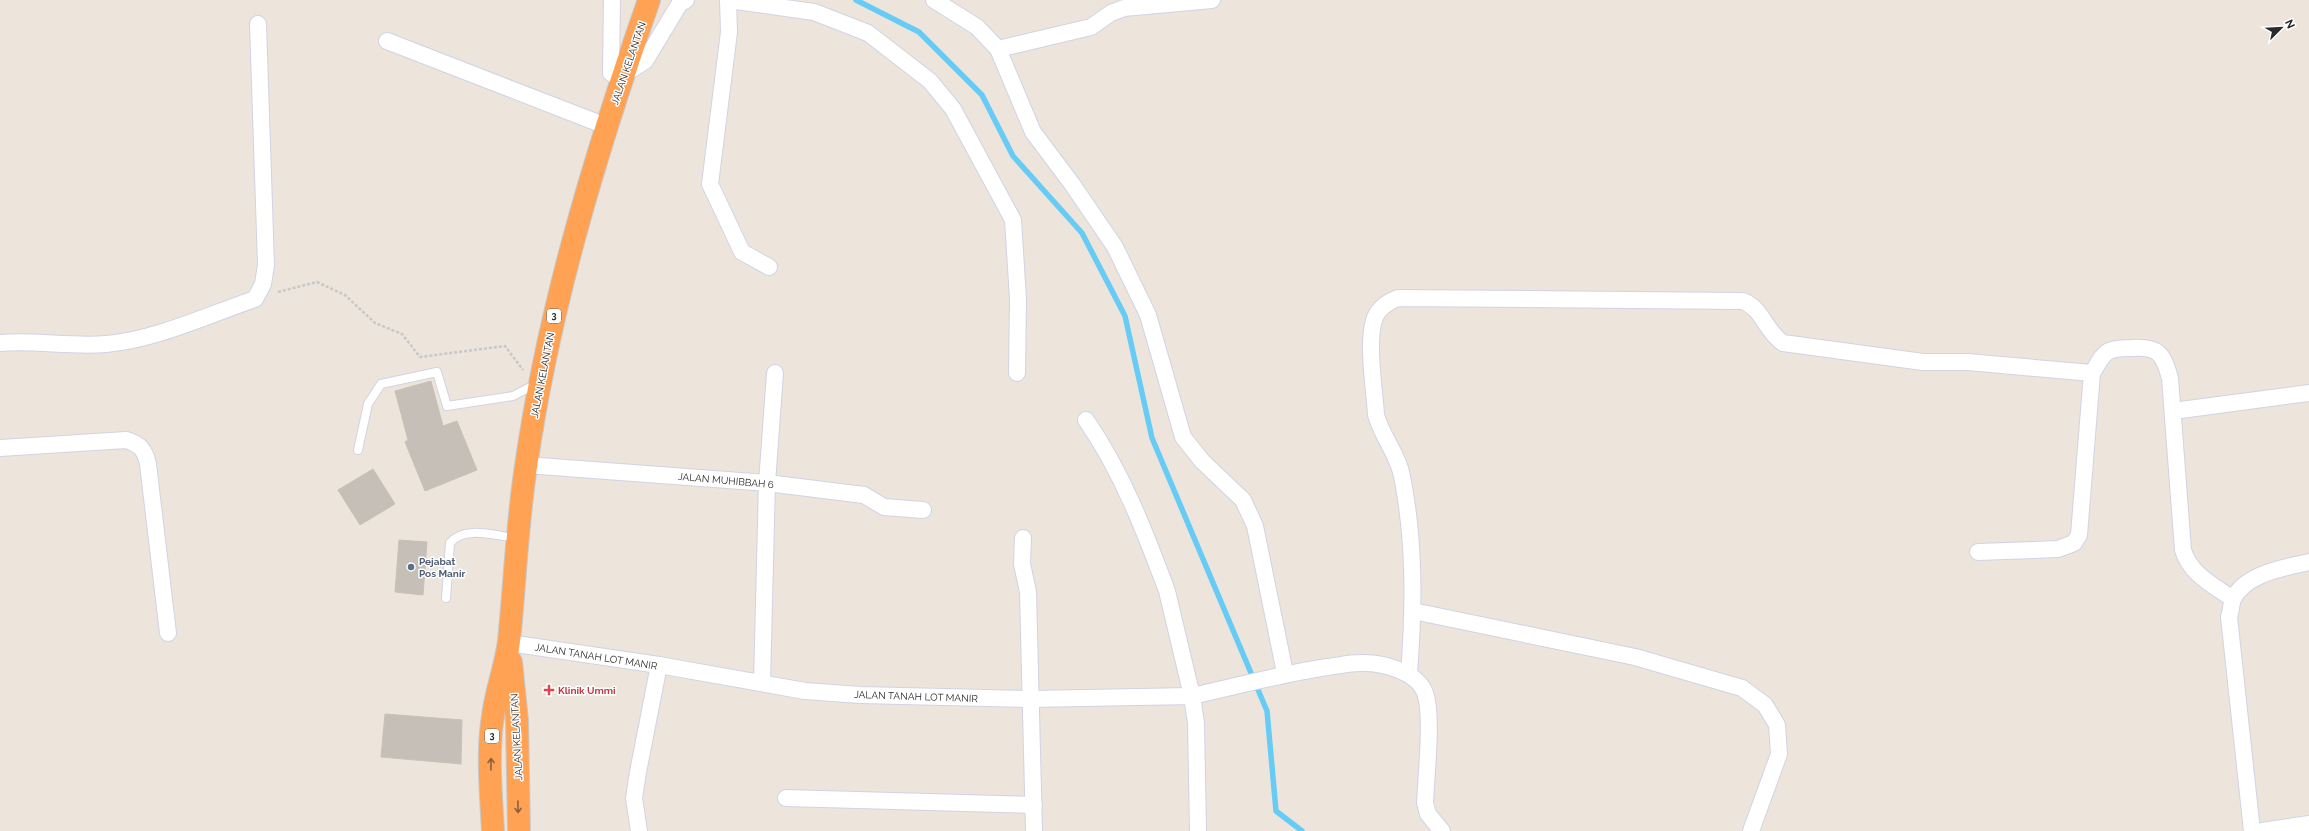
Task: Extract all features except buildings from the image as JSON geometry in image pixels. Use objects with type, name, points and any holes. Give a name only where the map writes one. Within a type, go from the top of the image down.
[{"type":"highway","name":"JALAN KELANTAN","points":[[494,831],[491,787],[492,717],[509,642],[516,538],[526,465],[540,382],[578,220],[606,126],[649,0]]},
{"type":"highway","name":"JALAN KELANTAN","points":[[509,642],[516,720],[519,831]]},
{"type":"highway","points":[[482,831],[491,787]]},
{"type":"street","points":[[612,0],[611,73],[622,78],[645,61],[680,3],[686,0]]},
{"type":"street","points":[[769,267],[742,252],[710,184],[729,32],[728,0],[814,12],[868,33],[930,81],[953,109],[1013,220],[1018,299],[1017,373]]},
{"type":"street","points":[[934,0],[977,27],[998,49],[1033,132],[1072,184],[1115,247],[1148,315],[1183,437],[1202,461],[1243,500],[1255,526],[1277,675]]},
{"type":"street","points":[[998,49],[1091,27],[1111,13],[1124,8],[1212,0]]},
{"type":"street","points":[[0,343],[19,341],[106,344],[125,341],[157,333],[254,299],[264,284],[266,265],[258,24]]},
{"type":"street","points":[[387,41],[606,126]]},
{"type":"street","points":[[1442,831],[1428,814],[1425,803],[1428,709],[1425,693],[1418,680],[1402,671],[1413,611],[1412,548],[1402,475],[1396,455],[1379,426],[1370,343],[1370,335],[1377,312],[1387,303],[1398,298],[1743,301],[1752,305],[1771,332],[1783,343],[1923,362],[1968,362],[2092,373]]},
{"type":"street","points":[[1978,552],[2058,549],[2074,543],[2079,535],[2092,373],[2108,351],[2147,347],[2158,353],[2165,362],[2170,378],[2183,550],[2186,561],[2196,573],[2233,599]]},
{"type":"street","points":[[762,682],[767,483],[775,373]]},
{"type":"street","points":[[2173,412],[2309,393]]},
{"type":"street","points":[[1086,420],[1129,494],[1167,591],[1192,696],[1196,723],[1198,831]]},
{"type":"street","points":[[0,448],[126,440],[137,443],[145,453],[148,464],[168,633]]},
{"type":"street","name":"JALAN MUHIBBAH 6","points":[[526,465],[767,483],[864,495],[884,507],[923,510]]},
{"type":"street","points":[[1023,538],[1022,564],[1028,592],[1029,699],[1034,831]]},
{"type":"street","points":[[2252,831],[2230,617],[2233,599],[2243,587],[2261,575],[2309,562]]},
{"type":"street","points":[[1413,611],[1635,657],[1742,688],[1765,705],[1777,725],[1779,754],[1751,831]]},
{"type":"street","name":"JALAN TANAH LOT MANIR","points":[[509,642],[762,682],[805,691],[860,696],[1029,699],[1192,696],[1230,688],[1277,675],[1361,663],[1402,671]]},
{"type":"street","points":[[639,831],[634,798],[659,665]]},
{"type":"street","points":[[786,798],[1034,805]]},
{"type":"street","points":[[2262,831],[2309,824]]},
{"type":"lane","points":[[358,450],[368,404],[381,384],[437,372],[447,406],[513,396],[540,382]]},
{"type":"lane","points":[[446,598],[450,544],[454,538],[468,533],[516,538]]},
{"type":"path","points":[[254,299],[317,282],[345,295],[376,324],[402,334],[420,357],[505,346],[522,370],[540,382]]},
{"type":"waterway","points":[[856,0],[919,32],[982,95],[1013,156],[1082,233],[1125,316],[1152,438],[1267,711],[1276,811],[1302,831]]},
{"type":"place","name":"Pejabat Pos Manir","points":[[411,567]]},
{"type":"place","name":"Klinik Ummi","points":[[549,690]]}]
